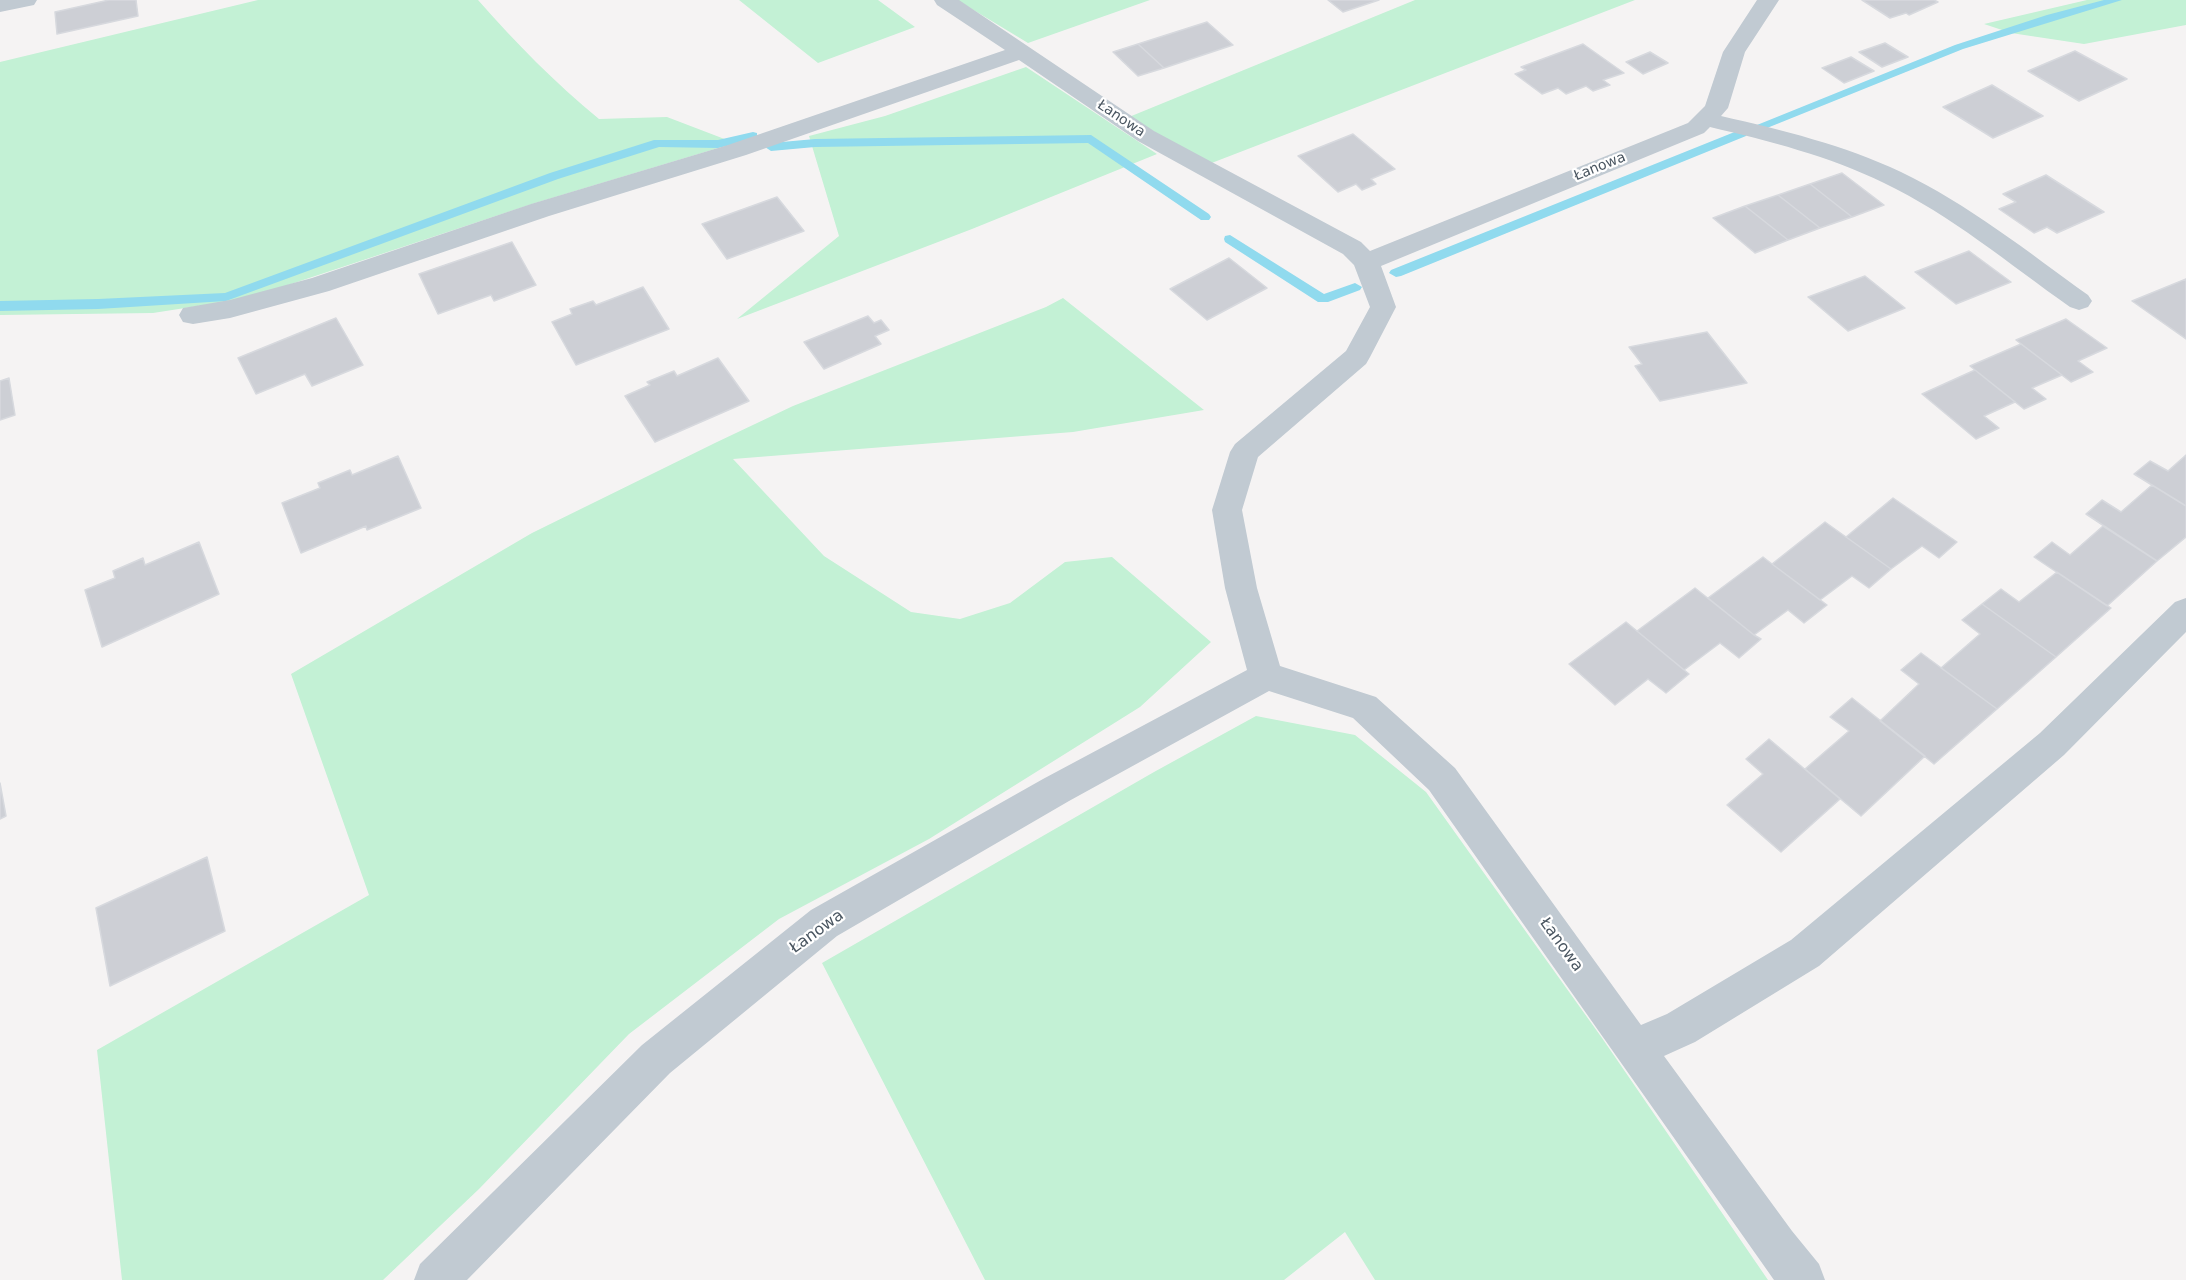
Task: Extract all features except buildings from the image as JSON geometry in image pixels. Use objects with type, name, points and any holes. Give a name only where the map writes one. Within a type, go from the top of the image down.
[{"type":"street","points":[[0,6],[26,0]]},
{"type":"street","name":"Łanowa","points":[[945,0],[1146,136],[1352,248],[1366,262],[1383,307],[1356,357],[1245,452],[1227,510],[1241,588],[1266,675]]},
{"type":"street","name":"Łanowa","points":[[1366,262],[1696,128],[1716,108],[1734,52],[1768,0]]},
{"type":"street","points":[[193,315],[230,309],[320,285],[540,210],[737,150],[1022,52]]},
{"type":"street","points":[[1705,119],[1770,134],[1892,177],[1938,203],[2079,302]]},
{"type":"street","points":[[1634,1048],[1681,1028],[1805,953],[2052,744],[2186,611]]},
{"type":"street","name":"Łanowa","points":[[436,1280],[656,1059],[824,923],[1056,790],[1266,675],[1364,707],[1442,779],[1776,1247],[1803,1280]]},
{"type":"green space","points":[[258,0],[478,0],[536,62],[599,119],[667,117],[735,143],[535,203],[249,298],[153,313],[0,315],[0,62]]},
{"type":"green space","points":[[739,0],[878,0],[915,27],[818,63]]},
{"type":"green space","points":[[957,0],[1150,0],[1028,43]]},
{"type":"green space","points":[[1415,0],[1635,0],[1209,164],[1129,117]]},
{"type":"green space","points":[[2087,0],[2186,0],[2186,25],[2084,44],[2011,33],[1984,24]]},
{"type":"green space","points":[[1026,67],[1157,154],[972,229],[737,319],[839,236],[809,136],[885,116]]},
{"type":"green space","points":[[1063,298],[1204,410],[1073,432],[733,459],[824,556],[911,612],[960,619],[1010,603],[1065,562],[1112,557],[1211,642],[1140,707],[929,839],[779,919],[629,1034],[479,1189],[383,1280],[122,1280],[97,1050],[369,895],[291,674],[532,533],[717,442],[793,406],[1046,307]]},
{"type":"green space","points":[[1256,716],[1355,735],[1426,792],[1602,1038],[1768,1280],[1375,1280],[1345,1232],[1284,1280],[985,1280],[822,963]]},
{"type":"waterway","points":[[1763,125],[1959,47],[2051,17],[2117,0]]},
{"type":"waterway","points":[[1396,273],[1742,133]]},
{"type":"waterway","points":[[0,306],[98,304],[226,297],[554,176],[658,143],[718,144],[753,136]]},
{"type":"waterway","points":[[771,147],[815,143],[1091,139],[1205,217]]},
{"type":"waterway","points":[[1230,239],[1323,299],[1355,287]]}]
